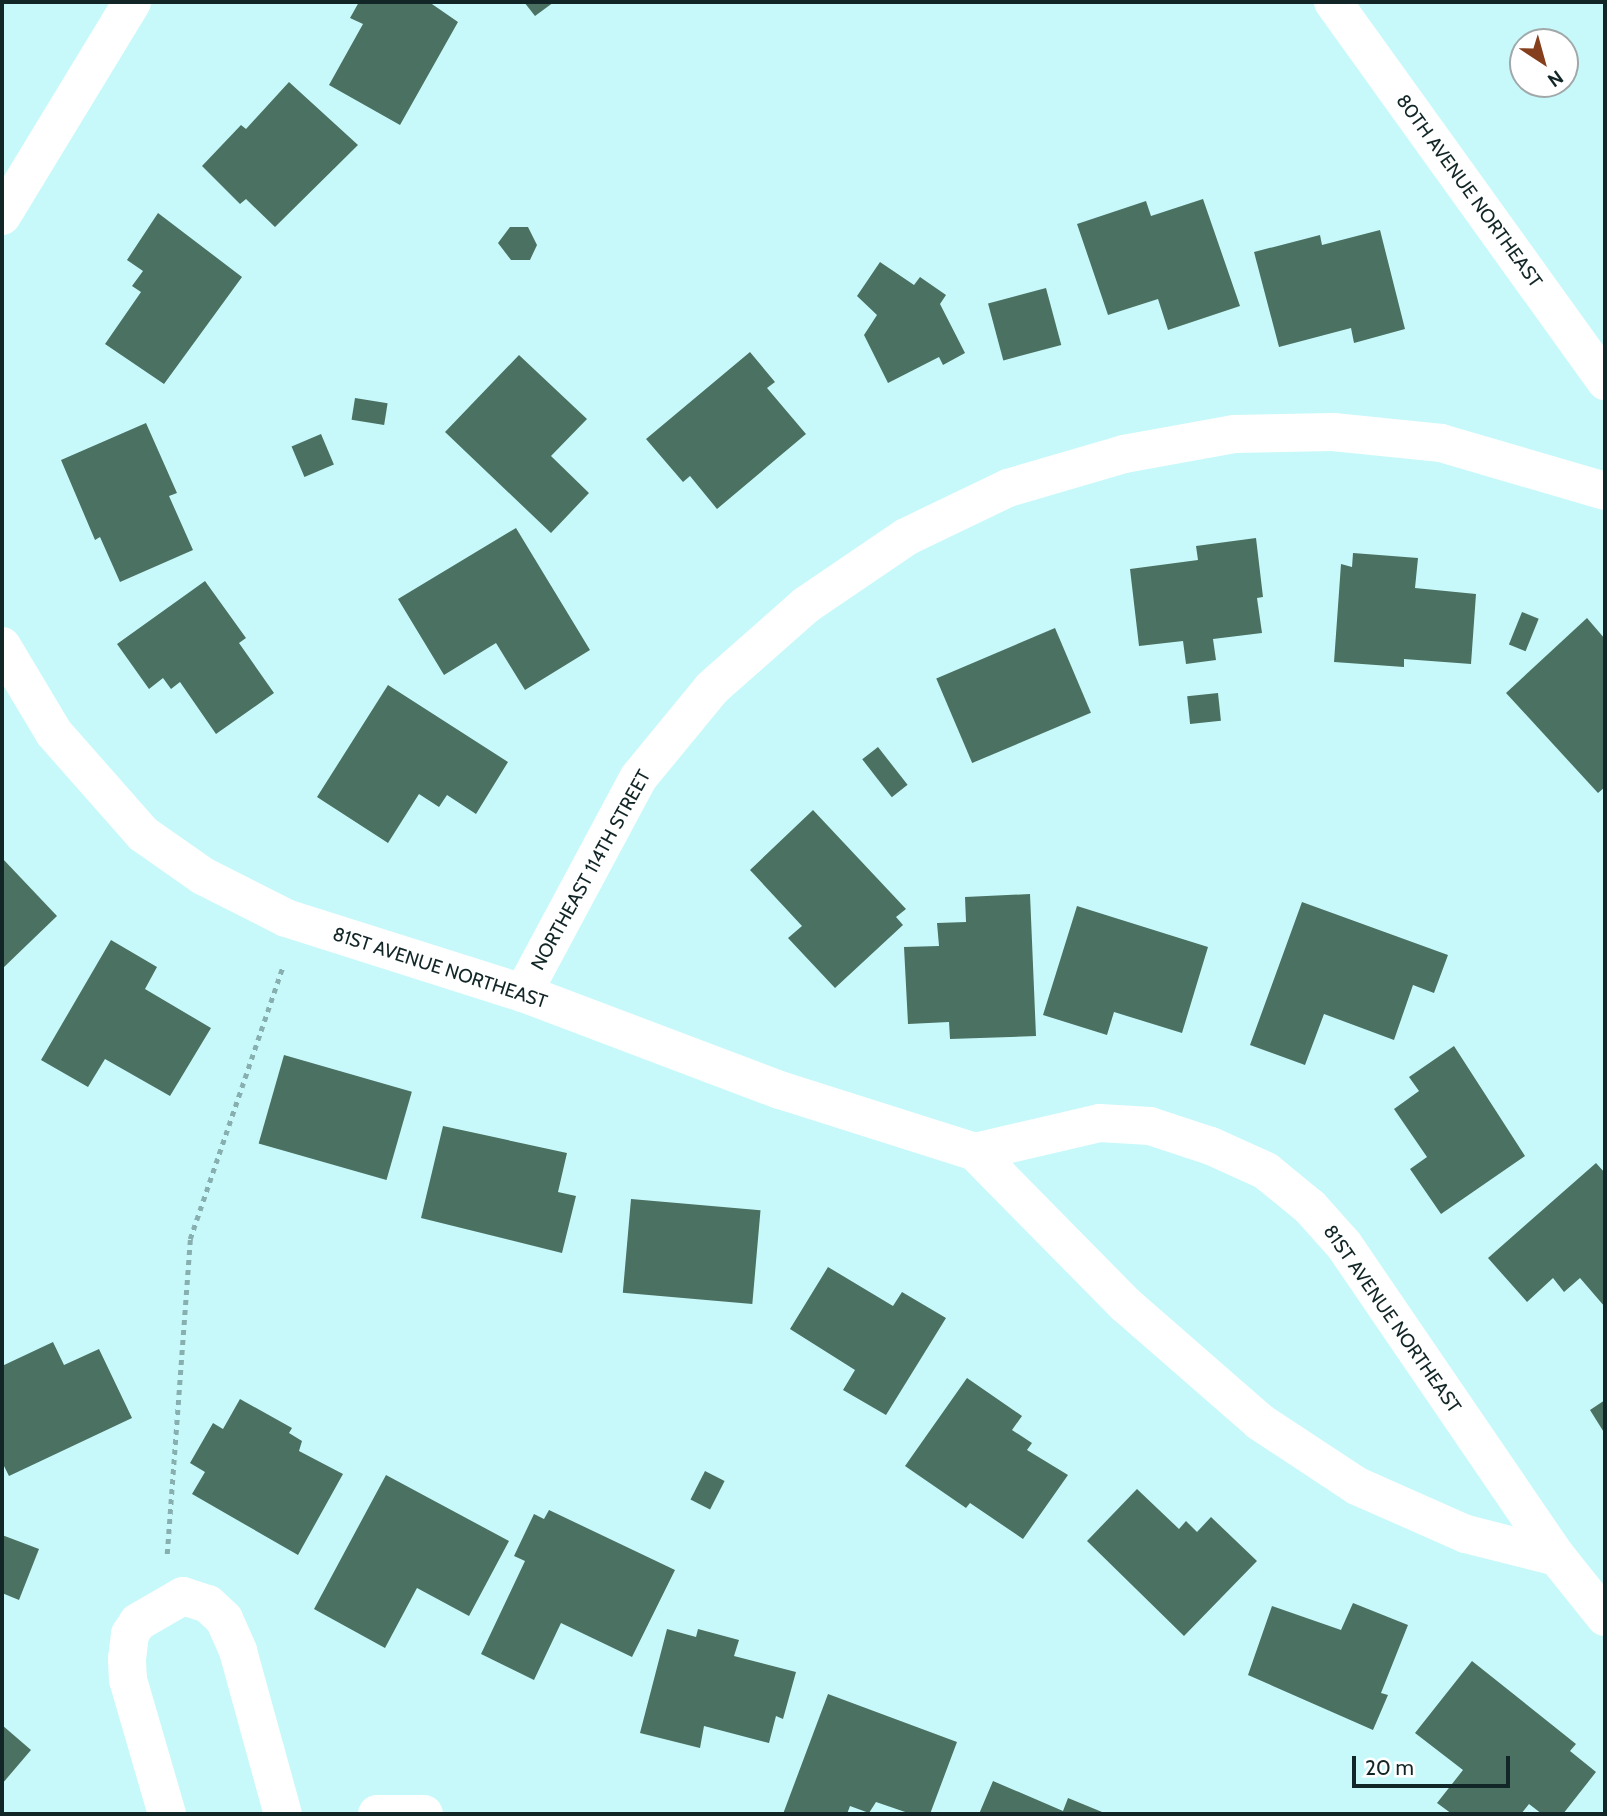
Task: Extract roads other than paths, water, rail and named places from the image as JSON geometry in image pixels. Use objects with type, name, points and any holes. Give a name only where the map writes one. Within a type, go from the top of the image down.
[{"type":"street","points":[[2,216],[132,2]]},
{"type":"street","name":"80TH AVENUE NORTHEAST","points":[[1333,2],[1605,381]]},
{"type":"street","name":"NORTHEAST 114TH STREET","points":[[523,993],[639,777],[712,688],[806,605],[839,582],[906,537],[996,494],[1124,454],[1234,434],[1333,432],[1441,443],[1605,491]]},
{"type":"street","name":"81ST AVENUE NORTHEAST","points":[[2,648],[54,733],[107,794],[143,834],[202,876],[286,918],[523,993],[780,1090],[975,1153],[1126,1306],[1260,1422],[1357,1486],[1466,1534],[1557,1557]]},
{"type":"street","name":"81ST AVENUE NORTHEAST","points":[[975,1153],[1100,1123],[1150,1126],[1211,1146],[1266,1171],[1310,1208],[1344,1245],[1557,1557],[1605,1617]]},
{"type":"street","points":[[167,1814],[128,1680],[127,1659],[130,1634],[138,1622],[183,1596],[208,1604],[224,1619],[238,1651],[283,1814]]},
{"type":"street","points":[[377,1814],[424,1814]]}]
